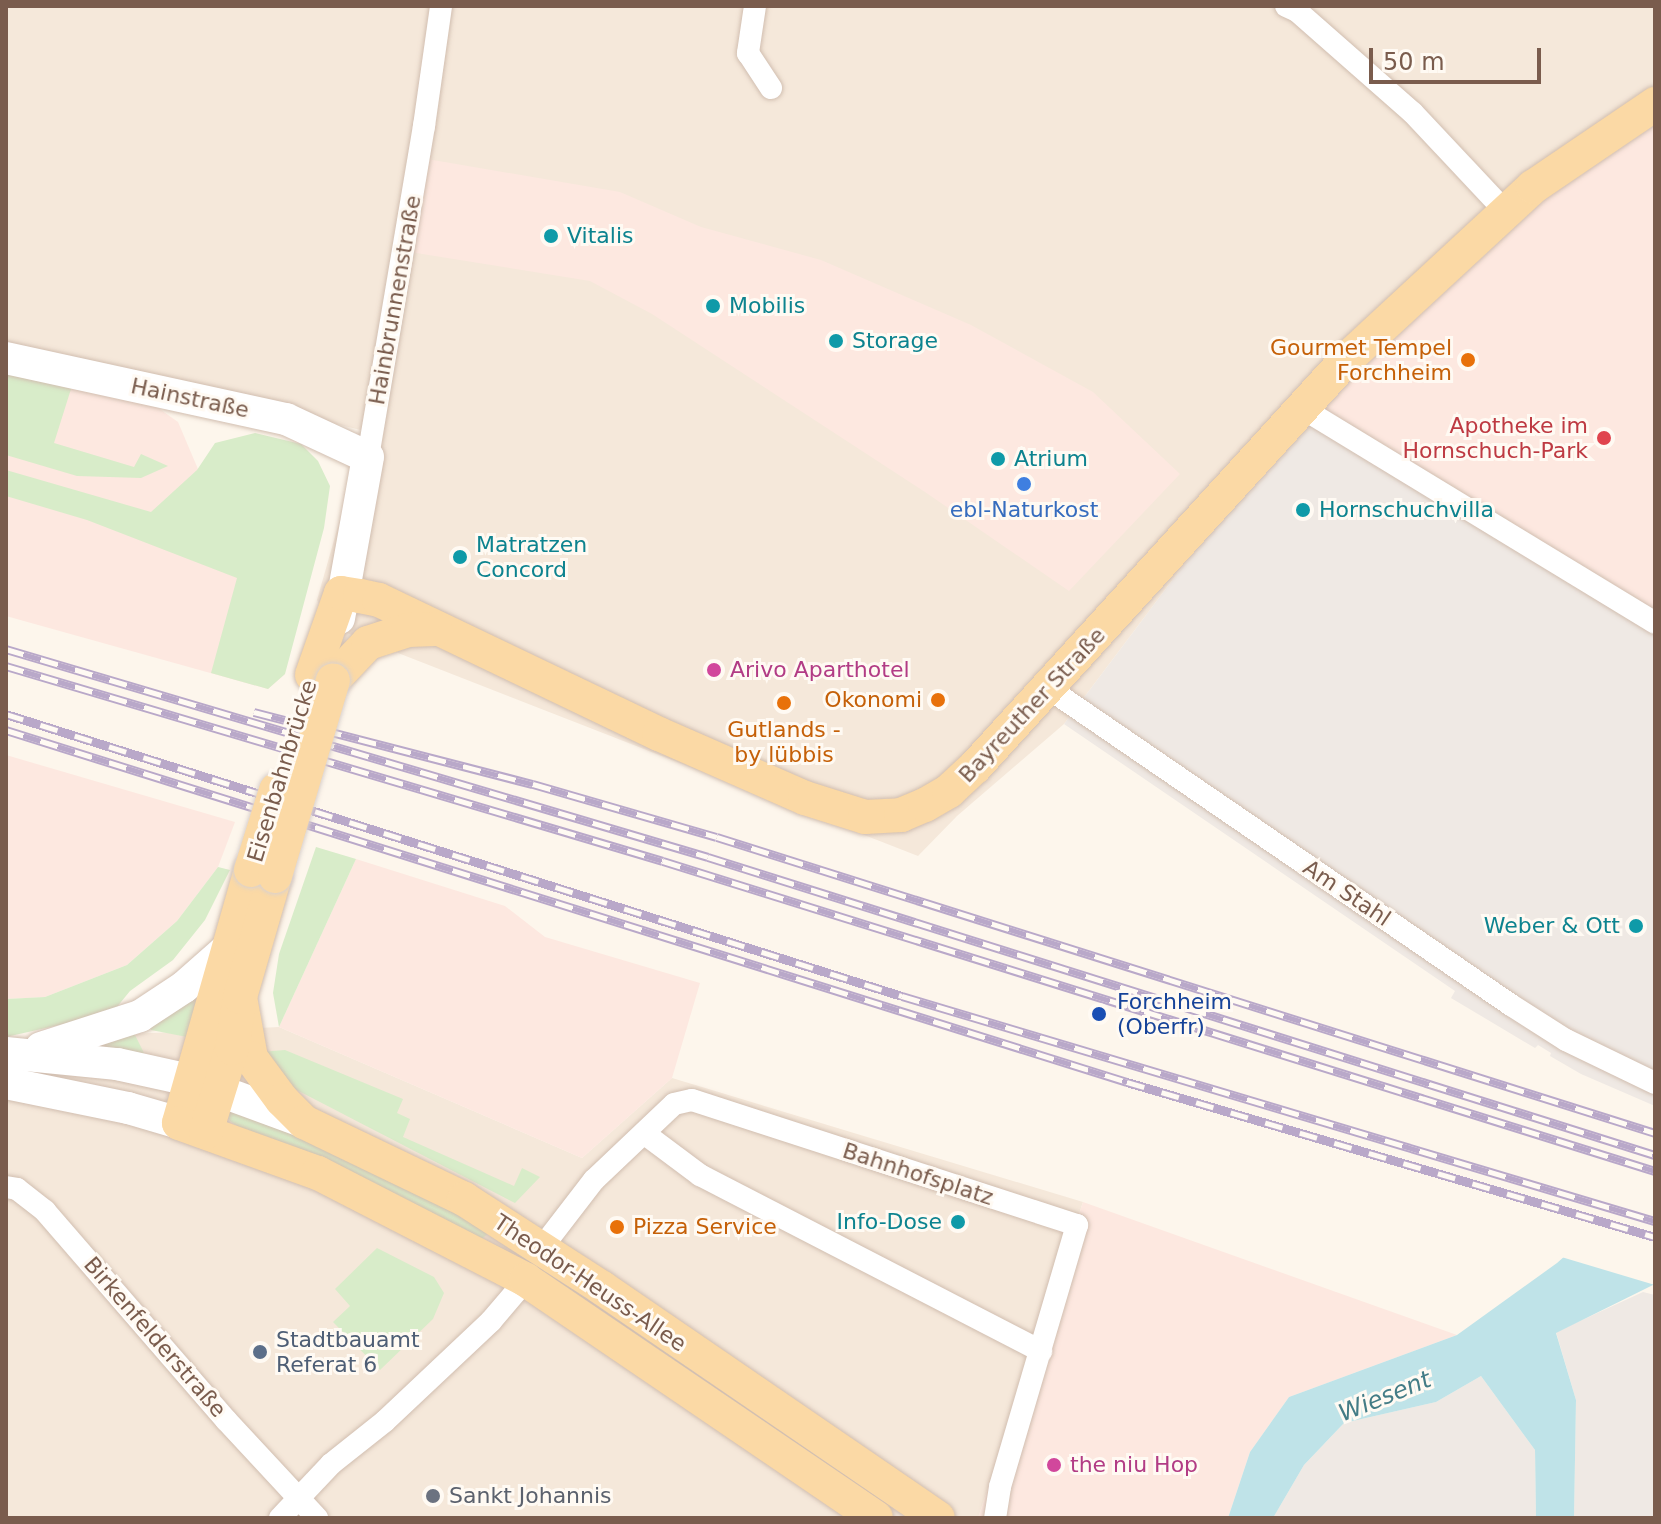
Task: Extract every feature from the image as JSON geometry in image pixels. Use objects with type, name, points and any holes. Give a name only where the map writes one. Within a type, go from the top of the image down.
[{"type":"main road","name":"Bayreuther Straße","points":[[341,593],[379,600],[805,798],[865,817],[901,815],[949,791],[1048,688],[1346,360],[1533,187],[1655,104]]},
{"type":"main road","name":"Hainstraße","points":[[6,358],[286,419],[368,457]]},
{"type":"main road","name":"Hainbrunnenstraße","points":[[341,593],[368,457]]},
{"type":"main road","name":"Eisenbahnbrücke","points":[[205,1085],[234,1037],[263,873],[323,678],[341,593]]},
{"type":"main road","points":[[323,678],[368,643],[408,630],[436,629]]},
{"type":"main road","name":"Eisenbahnbrücke","points":[[205,1085],[226,950],[263,873]]},
{"type":"main road","points":[[14,1053],[65,1043],[140,1016],[184,987],[226,950]]},
{"type":"main road","points":[[240,997],[246,1043],[265,1080],[304,1122]]},
{"type":"main road","name":"Theodor-Heuss-Allee","points":[[14,1053],[117,1064],[205,1085],[304,1122],[464,1199],[533,1265],[876,1518]]},
{"type":"main road","points":[[6,1083],[192,1127],[205,1085]]},
{"type":"main road","name":"Theodor-Heuss-Allee","points":[[192,1127],[318,1173],[533,1265],[938,1518]]},
{"type":"street","name":"Hainbrunnenstraße","points":[[368,457],[441,6]]},
{"type":"street","points":[[755,6],[748,53],[771,88]]},
{"type":"street","points":[[1286,6],[1297,11],[1413,113],[1505,211]]},
{"type":"street","points":[[1302,408],[1655,623]]},
{"type":"street","name":"Am Stahl","points":[[1048,688],[1522,1012],[1566,1040],[1655,1083]]},
{"type":"street","name":"Bahnhofsplatz","points":[[280,1518],[300,1496],[491,1321],[533,1265],[581,1192],[674,1104],[692,1100],[1077,1225],[1000,1487],[995,1518]]},
{"type":"street","points":[[645,1134],[674,1159],[700,1175],[1041,1351]]},
{"type":"street","name":"Birkenfelderstraße","points":[[6,1187],[17,1189],[45,1211],[226,1420],[300,1496],[317,1518]]},
{"type":"shaded area","points":[[6,6],[1655,6],[1655,106],[1302,408],[1064,724],[957,816],[918,856],[329,626],[317,600],[365,431],[6,345]]},
{"type":"shaded area","points":[[1655,106],[1655,613],[1302,408],[1511,199]]},
{"type":"shaded area","points":[[427,159],[620,192],[701,227],[821,260],[971,325],[1093,392],[1180,474],[1069,591],[925,492],[652,314],[590,281],[410,252]]},
{"type":"shaded area","points":[[6,368],[154,405],[178,422],[285,674],[268,689],[6,616]]},
{"type":"shaded area","points":[[1302,408],[1655,613],[1655,1106],[1581,1074],[1550,1056],[1551,1053],[1538,1045],[1535,1048],[1451,998],[1455,991],[1064,724]]},
{"type":"shaded area","points":[[6,755],[235,822],[218,867],[177,921],[127,965],[45,997],[6,999]]},
{"type":"shaded area","points":[[356,859],[505,906],[545,937],[700,983],[672,1078],[582,1158],[279,1027]]},
{"type":"shaded area","points":[[279,1027],[582,1158],[672,1078],[1083,1202],[978,1518],[6,1518],[6,1040]]},
{"type":"shaded area","points":[[1083,1202],[1457,1335],[1289,1397],[1250,1452],[1228,1518],[978,1518]]},
{"type":"shaded area","points":[[1643,1292],[1655,1295],[1655,1518],[1574,1518],[1576,1400],[1556,1332]]},
{"type":"shaded area","points":[[1481,1376],[1535,1450],[1536,1518],[1273,1518],[1304,1465],[1344,1423],[1436,1402]]},
{"type":"green space","points":[[6,368],[68,383],[71,389],[54,443],[134,467],[141,454],[168,466],[141,478],[77,476],[6,455]]},
{"type":"green space","points":[[255,433],[301,444],[318,461],[330,486],[324,528],[285,674],[268,689],[211,673],[237,578],[87,520],[6,496],[6,470],[151,512],[197,470],[215,443]]},
{"type":"green space","points":[[316,847],[356,859],[279,1027],[273,993],[279,954]]},
{"type":"green space","points":[[218,867],[230,870],[205,920],[173,960],[130,991],[112,1013],[6,1037],[6,999],[45,997],[127,965],[177,921]]},
{"type":"green space","points":[[191,996],[196,1001],[187,1037],[151,1030],[148,1023]]},
{"type":"green space","points":[[132,1029],[146,1057],[92,1048]]},
{"type":"green space","points":[[285,1050],[403,1099],[397,1113],[410,1119],[403,1137],[514,1186],[522,1168],[540,1177],[515,1203],[289,1086],[260,1052]]},
{"type":"green space","points":[[229,1110],[299,1135],[491,1230],[481,1240],[244,1131],[230,1121],[227,1116]]},
{"type":"green space","points":[[377,1248],[434,1277],[444,1293],[433,1319],[380,1370],[333,1322],[350,1306],[335,1289]]},
{"type":"water","name":"Wiesent","points":[[1655,1176],[1655,1284],[1556,1333],[1576,1400],[1574,1518],[1536,1518],[1535,1450],[1481,1376],[1436,1402],[1344,1423],[1304,1465],[1273,1518],[1228,1518],[1250,1452],[1289,1397],[1457,1335],[1557,1263]]},
{"type":"pier","points":[[1655,1172],[1655,1285],[1558,1256],[1652,1173]]},
{"type":"railway","points":[[6,649],[708,857],[1655,1155]]},
{"type":"railway","points":[[6,666],[663,861],[1655,1171]]},
{"type":"railway","points":[[254,712],[533,784],[717,837],[1655,1133]]},
{"type":"railway","points":[[6,714],[902,996],[1655,1221]]},
{"type":"railway","points":[[6,730],[1127,1082],[1655,1237]]},
{"type":"place","name":"Vitalis","points":[[551,236]]},
{"type":"place","name":"Mobilis","points":[[713,306]]},
{"type":"place","name":"Storage","points":[[836,341]]},
{"type":"place","name":"Gourmet Tempel Forchheim","points":[[1468,360]]},
{"type":"place","name":"Apotheke im Hornschuch-Park","points":[[1604,438]]},
{"type":"place","name":"Atrium","points":[[998,459]]},
{"type":"place","name":"ebl-Naturkost","points":[[1024,484]]},
{"type":"place","name":"Hornschuchvilla","points":[[1303,510]]},
{"type":"place","name":"Matratzen Concord","points":[[460,557]]},
{"type":"place","name":"Arivo Aparthotel","points":[[714,670]]},
{"type":"place","name":"Okonomi","points":[[938,700]]},
{"type":"place","name":"Gutlands - by lübbis","points":[[784,703]]},
{"type":"place","name":"Weber & Ott","points":[[1636,926]]},
{"type":"place","name":"Forchheim (Oberfr)","points":[[1099,1014]]},
{"type":"place","name":"Info-Dose","points":[[958,1222]]},
{"type":"place","name":"Pizza Service","points":[[617,1227]]},
{"type":"place","name":"Stadtbauamt Referat 6","points":[[260,1352]]},
{"type":"place","name":"the niu Hop","points":[[1054,1465]]},
{"type":"place","name":"Sankt Johannis","points":[[433,1496]]}]
